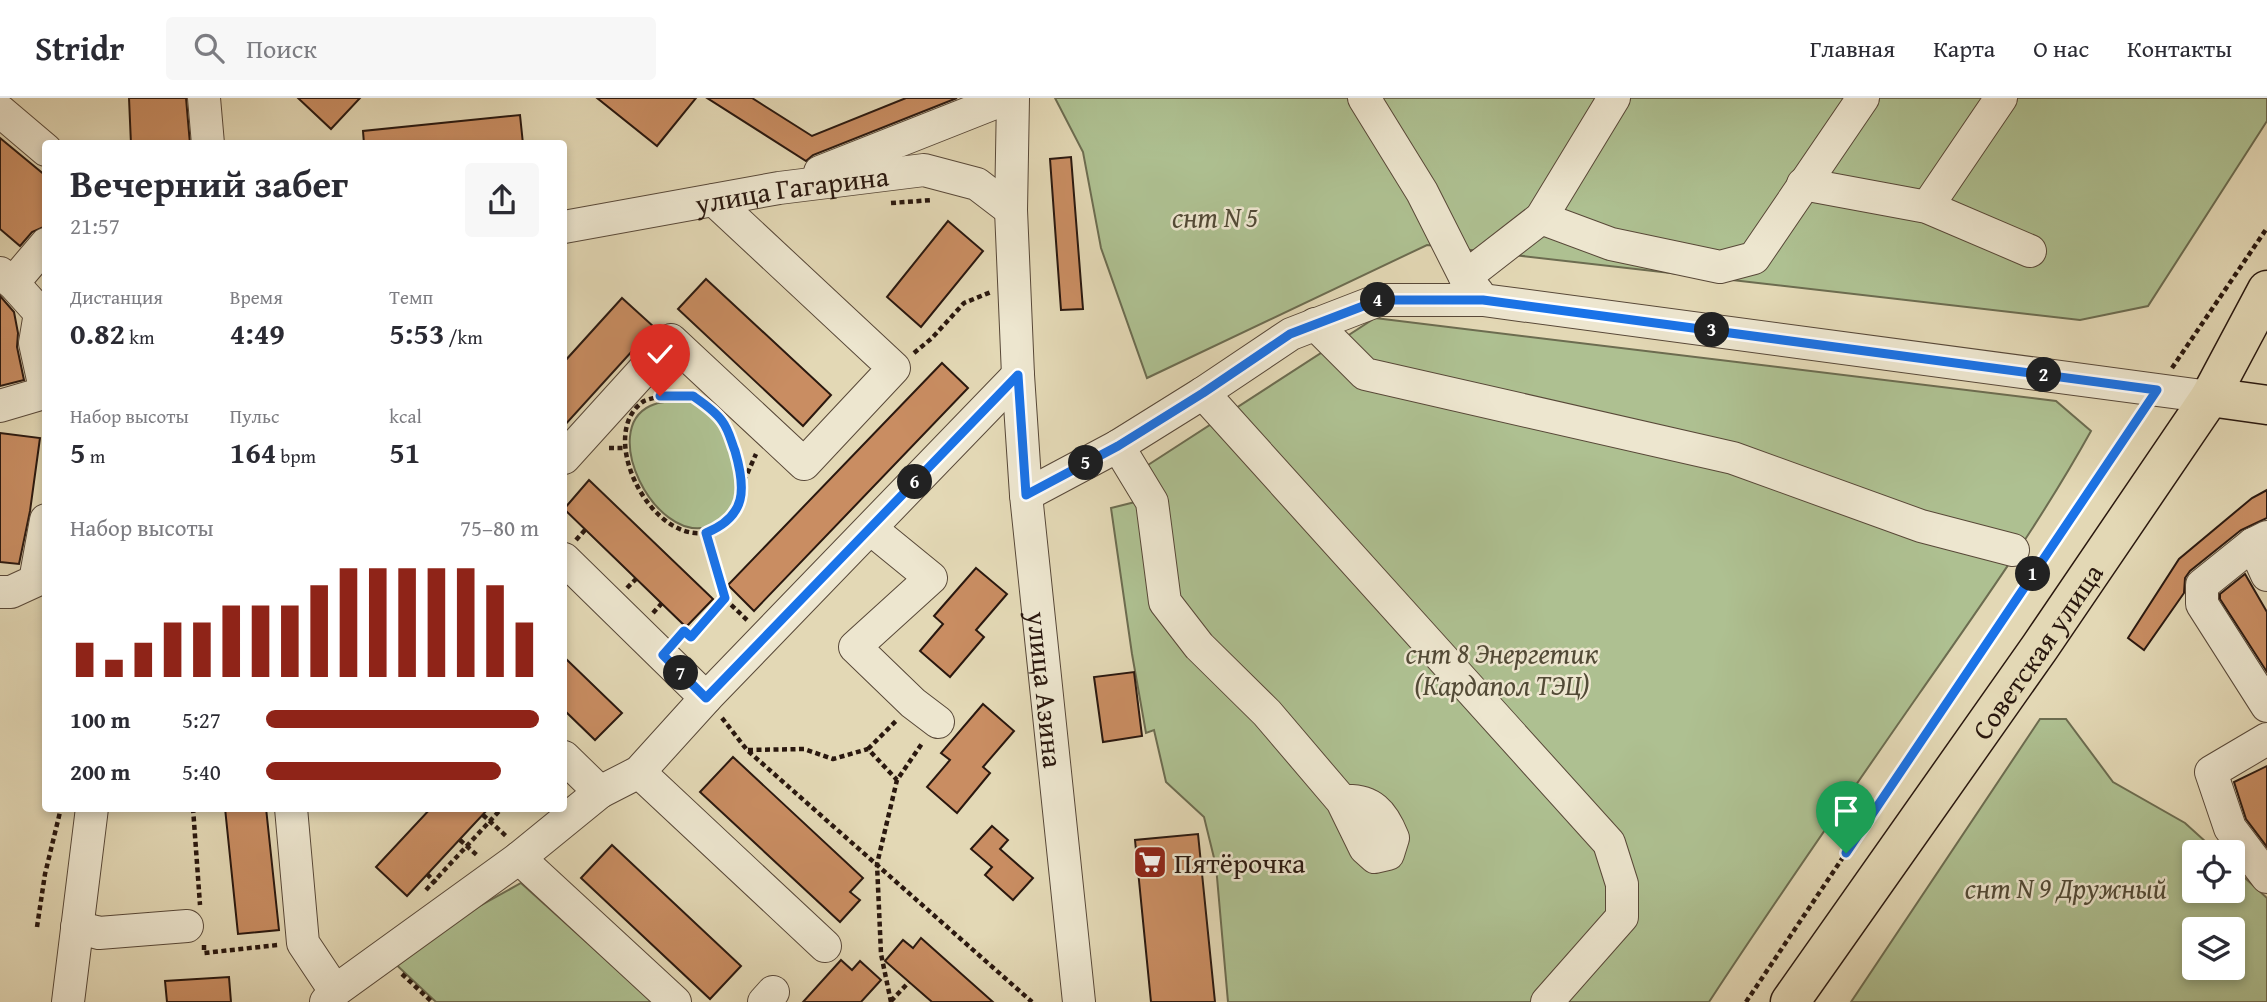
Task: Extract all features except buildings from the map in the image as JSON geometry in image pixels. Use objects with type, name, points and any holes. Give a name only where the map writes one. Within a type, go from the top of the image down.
[{"type":"main road","name":"Советская улица","points":[[1790,1002],[2040,648],[2210,397],[2267,290]]},
{"type":"main road","points":[[2210,397],[2267,405]]},
{"type":"street","points":[[204,98],[208,140]]},
{"type":"street","points":[[779,188],[1010,98]]},
{"type":"street","name":"улица Азина","points":[[1010,98],[1011,210],[1026,495],[1079,1002]]},
{"type":"street","points":[[1474,289],[1541,219],[1614,98]]},
{"type":"street","points":[[1541,219],[1611,244],[1720,267],[1754,258],[1863,98]]},
{"type":"street","points":[[1927,207],[2001,98]]},
{"type":"street","points":[[1367,99],[1422,192],[1474,289]]},
{"type":"street","points":[[0,111],[42,147]]},
{"type":"street","name":"улица Гагарина","points":[[567,226],[779,188],[924,170],[977,184],[1011,210]]},
{"type":"street","points":[[1803,184],[1927,207],[2030,251]]},
{"type":"street","points":[[567,455],[671,340],[804,464],[894,368],[714,200]]},
{"type":"street","points":[[42,247],[7,278],[42,314]]},
{"type":"street","points":[[1026,495],[1118,446],[1290,334],[1379,300],[1474,289],[2210,397]]},
{"type":"street","points":[[42,318],[35,342],[42,378]]},
{"type":"street","points":[[1315,324],[1365,374],[1733,458],[1921,526],[2013,550]]},
{"type":"street","points":[[291,812],[303,943],[331,997],[519,858],[600,792],[639,772],[706,698],[1018,375]]},
{"type":"street","points":[[1203,393],[1609,843],[1622,884],[1622,916],[1547,1002]]},
{"type":"street","points":[[0,406],[42,394]]},
{"type":"street","points":[[1118,446],[1152,502],[1165,602],[1199,646],[1267,713],[1342,801]]},
{"type":"street","points":[[871,529],[931,578],[855,648],[925,713]]},
{"type":"street","points":[[2267,575],[2260,541],[2202,585],[2202,604],[2267,706]]},
{"type":"street","points":[[0,592],[11,592],[35,581],[42,542]]},
{"type":"street","points":[[567,562],[706,698]]},
{"type":"street","points":[[2267,739],[2211,772],[2230,828],[2267,877]]},
{"type":"street","points":[[567,760],[600,792]]},
{"type":"street","points":[[639,772],[825,946]]},
{"type":"street","points":[[68,1002],[91,812]]},
{"type":"street","points":[[519,858],[676,1002]]},
{"type":"street","points":[[77,927],[99,933],[197,927]]},
{"type":"path","points":[[886,204],[941,200]]},
{"type":"path","points":[[1746,1002],[2267,228]]},
{"type":"path","points":[[894,368],[932,338],[964,303],[994,291]]},
{"type":"path","points":[[660,396],[693,396],[721,418],[728,431],[744,481],[742,491],[733,517],[719,528],[706,533],[692,534],[667,521],[646,501],[632,475],[626,448],[626,429],[634,412],[645,401],[660,396]]},
{"type":"path","points":[[663,655],[684,631],[691,637],[725,598],[706,533]]},
{"type":"path","points":[[706,698],[747,750],[1032,1002]]},
{"type":"path","points":[[747,750],[804,749],[833,759],[868,749],[925,713]]},
{"type":"path","points":[[891,1002],[881,954],[877,864],[897,780],[925,713]]},
{"type":"path","points":[[868,749],[897,780]]},
{"type":"path","points":[[37,927],[45,874],[60,812]]},
{"type":"path","points":[[193,812],[197,927],[204,953],[303,943]]},
{"type":"path","points":[[432,921],[418,899],[498,812]]},
{"type":"path","points":[[384,957],[432,1002]]},
{"type":"path","points":[[891,1002],[909,982]]},
{"type":"green space","name":"снт N 5","points":[[1055,98],[2267,98],[2267,121],[2148,306],[2080,320],[1427,245],[1147,378],[1101,248],[1083,152]]},
{"type":"green space","name":"снт 8 Энергетик (Кардапол ТЭЦ)","points":[[1375,318],[2056,401],[2091,431],[2008,565],[1709,1002],[1228,1002],[1216,866],[1204,817],[1166,782],[1154,730],[1146,733],[1111,508],[1143,500],[1131,476]]},
{"type":"green space","points":[[692,401],[720,426],[727,438],[736,467],[735,497],[730,510],[721,520],[707,527],[687,527],[669,517],[652,501],[640,481],[632,459],[630,437],[636,419],[655,404]]},
{"type":"green space","name":"снт N 9 Дружный","points":[[2040,719],[2066,719],[2113,782],[2185,823],[2204,840],[2182,840],[2182,903],[2245,903],[2245,878],[2267,898],[2267,1002],[1851,1002]]},
{"type":"green space","points":[[521,883],[653,1002],[436,1002],[388,957]]},
{"type":"place","name":"Пятёрочка","points":[[1150,862]]},
{"type":"route","points":[[660,396],[693,396],[721,418],[728,431],[744,481],[733,517],[719,528],[706,533],[725,598],[691,637],[684,631],[663,655],[706,698],[1018,375],[1026,495],[1118,446],[1290,334],[1379,300],[1483,300],[2157,390],[1846,853]]}]
